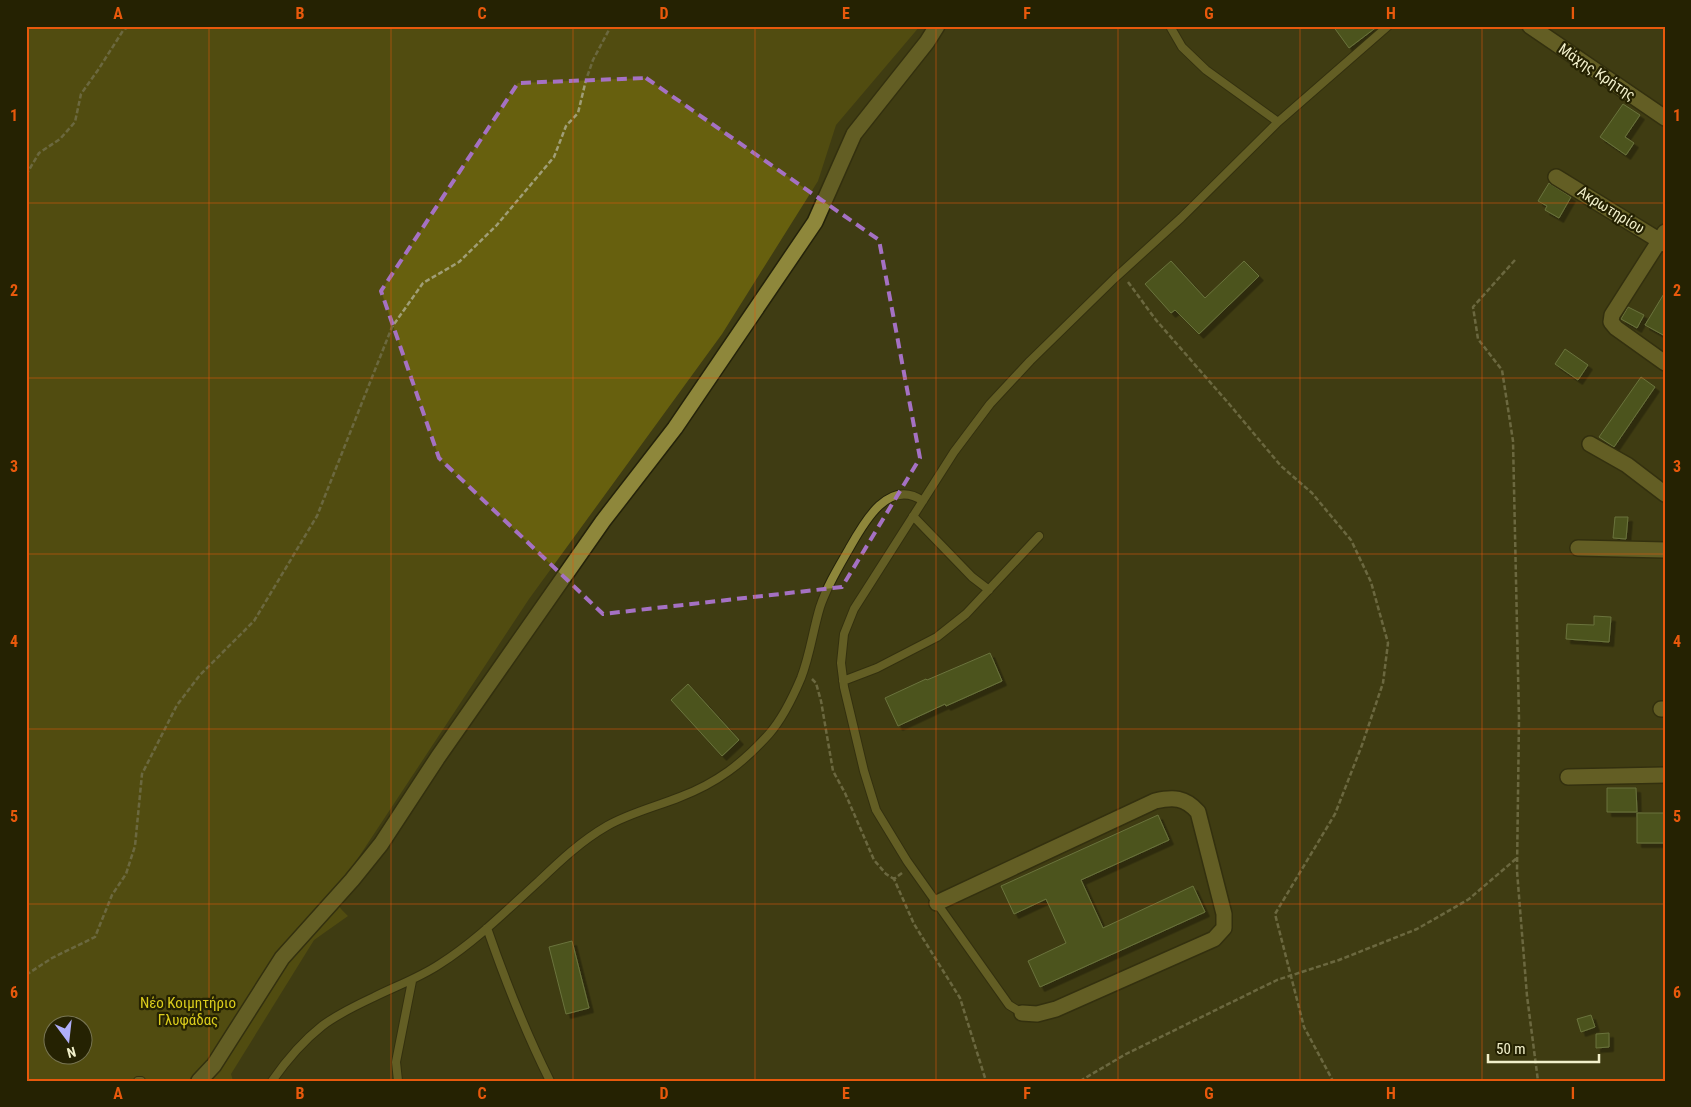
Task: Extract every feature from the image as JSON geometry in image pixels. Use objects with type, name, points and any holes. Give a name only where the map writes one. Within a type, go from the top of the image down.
[{"type":"street","points":[[206,1078],[282,958],[352,880],[381,844],[438,757],[603,521],[674,428],[815,222],[854,134],[927,42],[937,26]]},
{"type":"street","name":"Μάχης Κρήτης","points":[[1530,26],[1665,118]]},
{"type":"street","name":"Ακρωτηρίου","points":[[1556,177],[1663,239]]},
{"type":"street","points":[[1663,239],[1612,315],[1611,322],[1616,328],[1665,363]]},
{"type":"street","points":[[1590,444],[1627,465],[1665,494]]},
{"type":"street","points":[[1578,548],[1665,550]]},
{"type":"street","points":[[1568,777],[1665,775]]},
{"type":"street","points":[[937,903],[1155,800],[1170,797],[1190,803],[1198,812],[1224,914],[1224,928],[1214,939],[1056,1009],[1038,1014],[1022,1013]]},
{"type":"lane","points":[[1022,1013],[1009,1005],[911,866],[876,810],[864,771],[843,681],[841,663],[844,634],[854,609],[923,500],[954,452],[990,404],[1030,361],[1181,218],[1278,122],[1388,26]]},
{"type":"lane","points":[[1171,28],[1182,47],[1206,70],[1278,122]]},
{"type":"lane","points":[[272,1081],[299,1049],[323,1026],[374,997],[412,981],[441,964],[487,928],[584,840],[633,813],[679,798],[708,785],[750,755],[774,729],[786,710],[803,670],[821,606],[831,579],[864,524],[878,506],[893,496],[906,494],[923,500]]},
{"type":"lane","points":[[913,516],[972,577],[989,590]]},
{"type":"lane","points":[[843,681],[877,668],[937,637],[966,614],[1039,536]]},
{"type":"lane","points":[[487,928],[503,975],[533,1048],[550,1081]]},
{"type":"lane","points":[[398,1081],[396,1062],[412,981]]},
{"type":"path","points":[[26,175],[38,153],[60,139],[75,122],[81,94],[126,27],[130,26]]},
{"type":"path","points":[[26,975],[52,958],[95,937],[112,895],[126,874],[135,846],[142,774],[177,705],[200,675],[254,621],[317,516],[392,327],[423,283],[459,262],[496,226],[554,157],[566,126],[578,113],[591,66],[610,26]]},
{"type":"path","points":[[1515,260],[1473,307],[1478,339],[1502,370],[1513,440],[1519,719],[1517,858],[1526,996],[1538,1081]]},
{"type":"path","points":[[1121,273],[1156,320],[1230,404],[1281,466],[1312,493],[1351,540],[1371,582],[1388,643],[1383,683],[1362,745],[1335,814],[1275,914],[1304,1026],[1333,1081]]},
{"type":"path","points":[[803,670],[816,683],[821,701],[833,772],[845,792],[874,860],[886,874],[894,879],[914,924],[960,998],[986,1081]]},
{"type":"path","points":[[1080,1081],[1126,1054],[1277,980],[1339,960],[1417,929],[1469,899],[1517,858]]},
{"type":"path","points":[[894,879],[911,866]]},
{"type":"highlighted area","points":[[646,78],[879,240],[920,458],[842,587],[603,614],[439,458],[381,291],[518,83]]},
{"type":"green space","name":"Νέο Κοιμητήριο Γλυφάδας","points":[[26,26],[920,26],[836,125],[818,181],[722,334],[529,599],[333,896],[348,916],[314,940],[231,1074],[233,1081],[26,1081]]},
{"type":"building","points":[[1333,26],[1378,26],[1349,48]]},
{"type":"building","points":[[1623,104],[1640,115],[1625,137],[1634,143],[1626,155],[1600,137]]},
{"type":"building","points":[[1549,183],[1571,197],[1559,218],[1545,210],[1547,206],[1538,201]]},
{"type":"building","points":[[1171,261],[1205,298],[1244,261],[1259,276],[1199,334],[1175,310],[1171,313],[1145,284]]},
{"type":"building","points":[[1665,292],[1665,336],[1645,325]]},
{"type":"building","points":[[1628,307],[1644,315],[1637,328],[1621,319]]},
{"type":"building","points":[[1565,349],[1588,365],[1578,380],[1555,364]]},
{"type":"building","points":[[1641,377],[1655,387],[1614,447],[1599,437]]},
{"type":"building","points":[[1615,517],[1628,517],[1626,539],[1613,538]]},
{"type":"building","points":[[1594,616],[1611,617],[1609,642],[1566,639],[1567,624],[1594,625]]},
{"type":"building","points":[[990,653],[1002,681],[946,706],[945,704],[898,726],[885,698]]},
{"type":"building","points":[[688,684],[739,740],[722,756],[671,700]]},
{"type":"building","points":[[1607,788],[1636,788],[1637,812],[1607,812]]},
{"type":"building","points":[[1637,813],[1665,813],[1665,843],[1637,843]]},
{"type":"building","points":[[1158,815],[1169,840],[1081,880],[1103,928],[1193,886],[1205,912],[1040,987],[1028,961],[1066,943],[1046,899],[1014,914],[1001,886]]},
{"type":"building","points":[[572,941],[589,1008],[566,1014],[549,947]]},
{"type":"building","points":[[1591,1015],[1595,1027],[1581,1032],[1577,1019]]},
{"type":"building","points":[[1609,1033],[1609,1047],[1596,1048],[1596,1034]]}]
